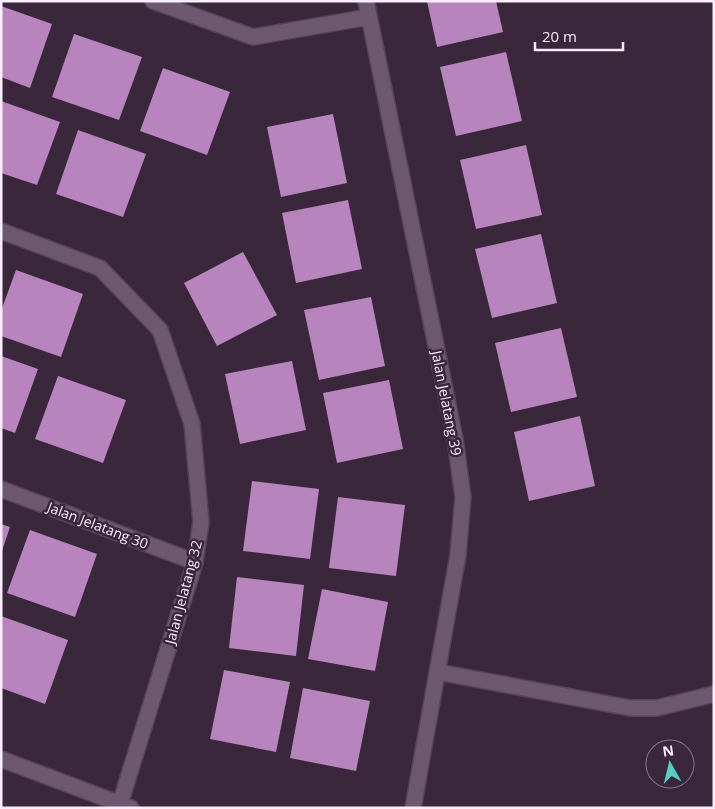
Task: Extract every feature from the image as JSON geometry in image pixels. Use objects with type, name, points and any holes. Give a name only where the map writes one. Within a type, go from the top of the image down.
[{"type":"street","points":[[154,1],[253,36],[369,17]]},
{"type":"street","name":"Jalan Jelatang 39","points":[[366,1],[453,429],[463,498],[458,555],[413,808]]},
{"type":"street","name":"Jalan Jelatang 32","points":[[1,231],[100,268],[160,330],[192,424],[201,522],[194,562],[126,806]]},
{"type":"street","name":"Jalan Jelatang 30","points":[[1,489],[194,562]]},
{"type":"street","points":[[438,672],[630,708],[657,708],[714,694]]},
{"type":"street","points":[[1,759],[126,806]]},
{"type":"building","points":[[427,1],[496,1],[503,32],[437,47]]},
{"type":"building","points":[[1,6],[52,24],[30,88],[1,77]]},
{"type":"building","points":[[74,34],[142,57],[119,120],[52,97]]},
{"type":"building","points":[[506,52],[522,121],[456,136],[440,67]]},
{"type":"building","points":[[163,68],[230,92],[207,155],[140,131]]},
{"type":"building","points":[[1,101],[60,122],[37,185],[1,173]]},
{"type":"building","points":[[333,114],[347,183],[281,197],[267,127]]},
{"type":"building","points":[[78,130],[146,154],[123,217],[56,194]]},
{"type":"building","points":[[526,145],[542,215],[476,229],[460,160]]},
{"type":"building","points":[[348,200],[362,269],[296,283],[282,213]]},
{"type":"building","points":[[541,234],[557,303],[492,318],[475,249]]},
{"type":"building","points":[[243,252],[277,315],[217,346],[184,283]]},
{"type":"building","points":[[16,270],[83,294],[61,357],[1,336],[1,311]]},
{"type":"building","points":[[371,297],[385,366],[319,380],[304,310]]},
{"type":"building","points":[[561,328],[577,397],[511,412],[495,343]]},
{"type":"building","points":[[1,356],[38,369],[15,433],[1,428]]},
{"type":"building","points":[[292,361],[306,430],[240,444],[225,374]]},
{"type":"building","points":[[58,376],[126,400],[103,463],[35,439]]},
{"type":"building","points":[[389,380],[403,449],[337,463],[323,393]]},
{"type":"building","points":[[580,416],[595,486],[529,501],[514,432]]},
{"type":"building","points":[[252,481],[319,489],[310,559],[243,551]]},
{"type":"building","points":[[338,497],[405,505],[396,576],[329,568]]},
{"type":"building","points":[[1,524],[10,527],[2,551],[1,551]]},
{"type":"building","points":[[30,530],[97,554],[75,617],[7,593]]},
{"type":"building","points":[[237,577],[304,585],[296,656],[229,648]]},
{"type":"building","points":[[322,589],[388,602],[375,671],[308,659]]},
{"type":"building","points":[[1,616],[68,640],[45,704],[1,688]]},
{"type":"building","points":[[224,670],[290,682],[276,752],[210,739]]},
{"type":"building","points":[[303,688],[370,701],[356,771],[290,758]]}]
